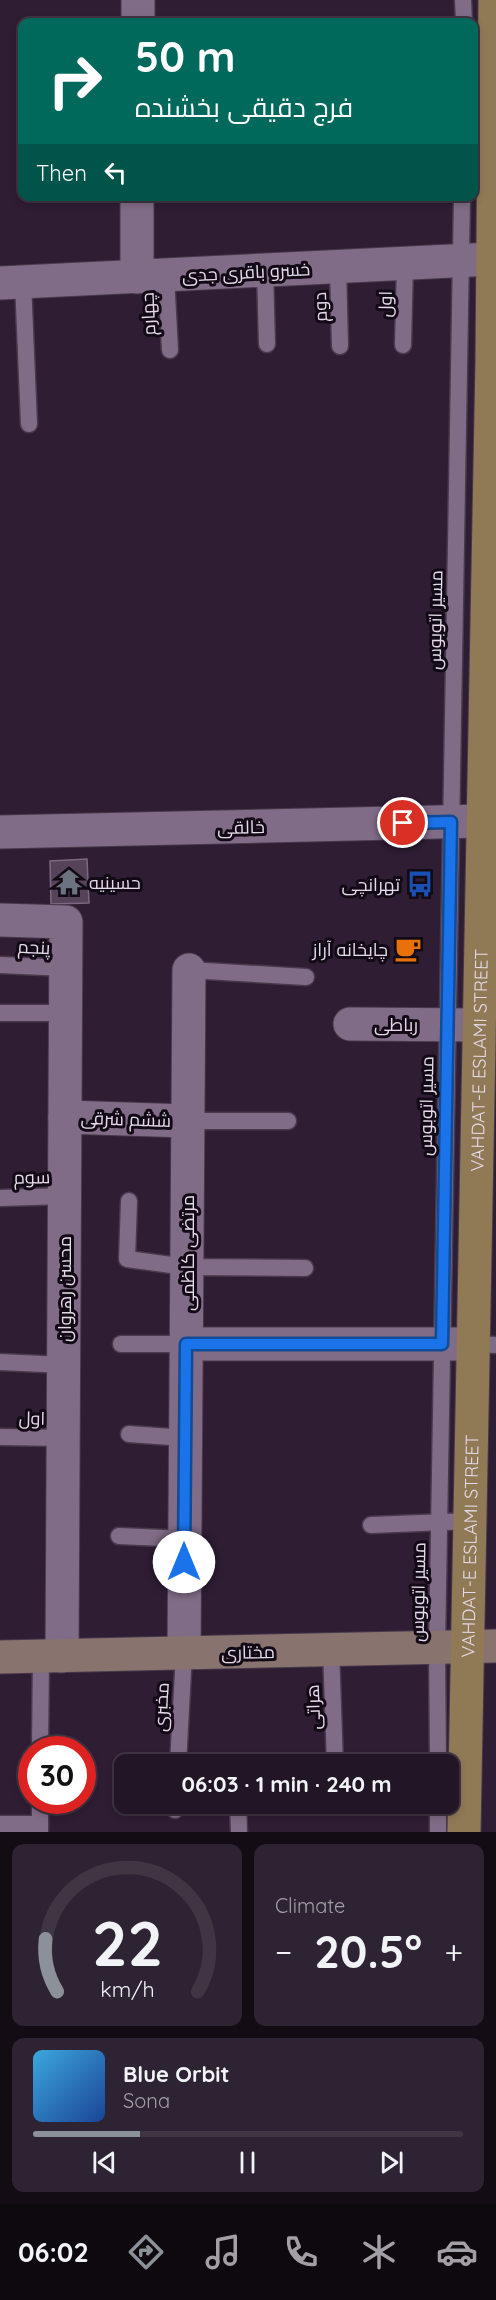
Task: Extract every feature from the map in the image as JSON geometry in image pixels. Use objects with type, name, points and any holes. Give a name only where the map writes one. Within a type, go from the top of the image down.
[{"type":"main road","name":"VAHDAT-E ESLAMI STREET","points":[[464,1832],[467,1646],[454,1521],[485,1345],[487,1087],[463,1025],[488,960],[489,884],[467,822],[491,663],[494,360],[476,260],[494,208],[488,95],[495,0]]},
{"type":"main road","name":"مختاری","points":[[0,1657],[467,1646]]},
{"type":"street","points":[[138,0],[138,18]]},
{"type":"street","points":[[138,201],[151,276]]},
{"type":"street","name":"خسرو باقری جدی","points":[[12,283],[476,260]]},
{"type":"street","name":"خالقی","points":[[0,832],[467,822]]},
{"type":"street","name":"محسن رهروان","points":[[0,920],[66,922],[63,1438],[52,1656]]},
{"type":"street","name":"مرتضی کاظمی","points":[[184,1653],[189,970]]},
{"type":"street","name":"رباطی","points":[[350,1024],[463,1025]]},
{"type":"street","name":"ششم شرقی","points":[[65,1117],[188,1121]]},
{"type":"street","points":[[186,1344],[485,1345]]},
{"type":"lane","points":[[464,0],[464,18]]},
{"type":"lane","name":"مسیر اتوبوس","points":[[454,1521],[442,1344],[463,1025],[476,260],[463,201]]},
{"type":"lane","name":"اول","points":[[403,345],[405,264]]},
{"type":"lane","name":"دوم","points":[[338,267],[340,346]]},
{"type":"lane","points":[[265,271],[267,344]]},
{"type":"lane","name":"چهارم","points":[[151,276],[170,350]]},
{"type":"lane","points":[[12,283],[30,424]]},
{"type":"lane","name":"پنجم","points":[[0,965],[66,968]]},
{"type":"lane","name":"مرتضی کاظمی","points":[[189,970],[306,977]]},
{"type":"lane","points":[[0,1013],[66,1013]]},
{"type":"lane","points":[[188,1121],[288,1121]]},
{"type":"lane","name":"سوم","points":[[0,1198],[65,1196]]},
{"type":"lane","points":[[129,1201],[127,1259],[186,1267],[305,1268]]},
{"type":"lane","points":[[121,1344],[186,1344]]},
{"type":"lane","points":[[0,1362],[63,1365]]},
{"type":"lane","points":[[129,1434],[185,1438]]},
{"type":"lane","name":"اول","points":[[0,1437],[63,1438]]},
{"type":"lane","points":[[371,1525],[454,1521]]},
{"type":"lane","points":[[119,1536],[185,1539]]},
{"type":"lane","name":"مسیر اتوبوس","points":[[440,1754],[467,1646]]},
{"type":"lane","name":"هراتی","points":[[331,1650],[335,1754]]},
{"type":"lane","name":"مخبری","points":[[179,1754],[184,1653]]},
{"type":"lane","points":[[42,1736],[52,1656]]},
{"type":"lane","points":[[239,1814],[240,1832]]},
{"type":"lane","points":[[438,1814],[438,1832]]},
{"type":"lane","points":[[0,1824],[40,1828]]},
{"type":"building","name":"حسینیه","points":[[87,859],[89,903],[51,904],[50,861]]},
{"type":"place","name":"حسینیه","points":[[69,882]]},
{"type":"place","name":"تهرانچی","points":[[420,884]]},
{"type":"place","name":"چایخانه آراز","points":[[408,949]]},
{"type":"route","points":[[184,1562],[186,1344],[442,1344],[451,822],[403,823]]}]
